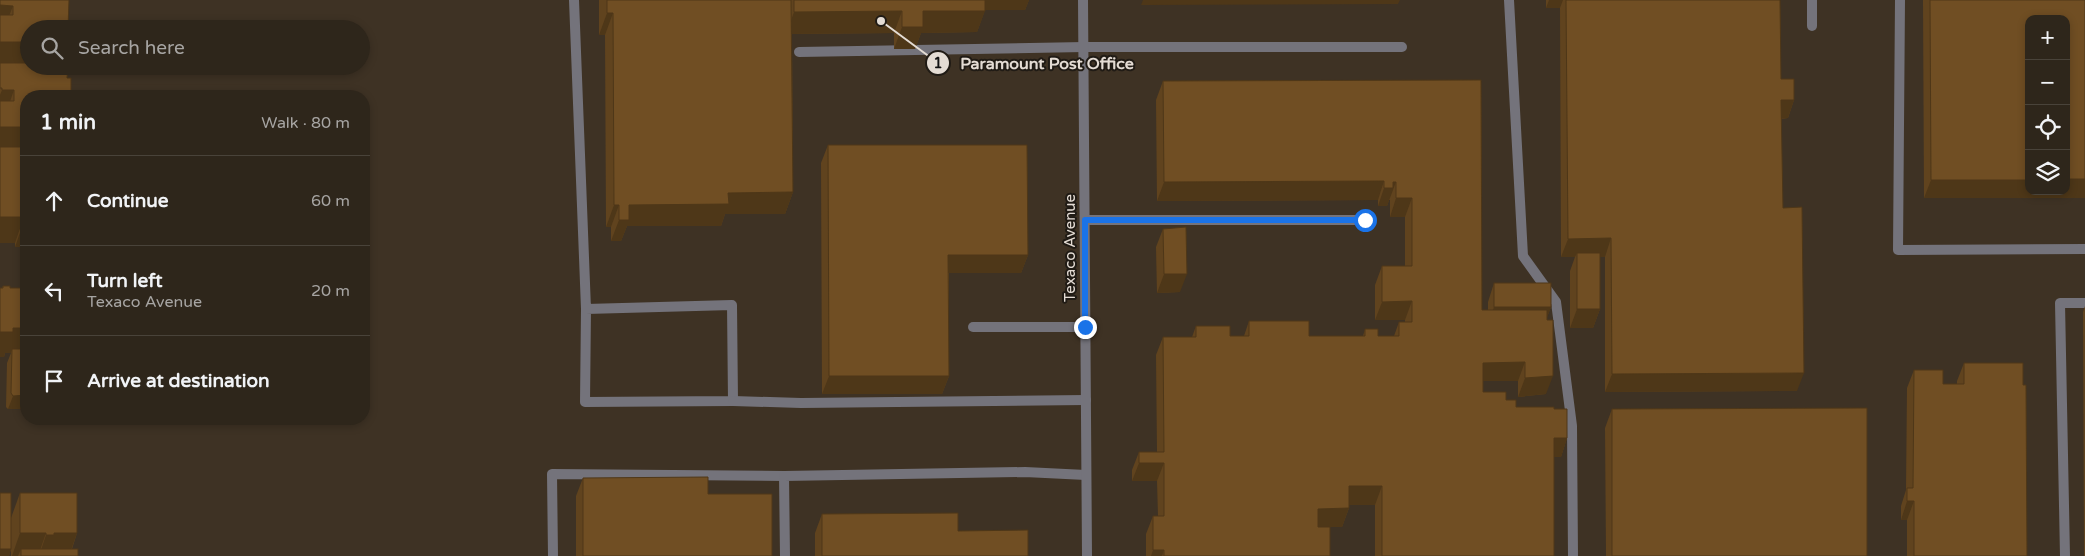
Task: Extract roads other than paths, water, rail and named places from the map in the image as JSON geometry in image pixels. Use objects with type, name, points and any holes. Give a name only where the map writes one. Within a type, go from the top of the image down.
[{"type":"street","points":[[574,0],[586,309],[585,402],[733,401],[801,403],[1086,400]]},
{"type":"street","name":"Texaco Avenue","points":[[1083,0],[1087,556]]},
{"type":"street","points":[[1509,0],[1523,256],[1556,302],[1572,426],[1573,556]]},
{"type":"street","points":[[1812,0],[1812,26]]},
{"type":"street","points":[[1900,0],[1898,250],[2085,249]]},
{"type":"street","points":[[799,52],[1084,47],[1402,47]]},
{"type":"street","points":[[1085,220],[1365,220]]},
{"type":"street","points":[[2065,556],[2060,304],[2085,303]]},
{"type":"street","points":[[586,309],[732,305],[733,401]]},
{"type":"street","points":[[973,327],[1085,327]]},
{"type":"street","points":[[553,556],[552,474],[784,476],[1025,472],[1086,475]]},
{"type":"street","points":[[784,476],[785,556]]},
{"type":"place","name":"Paramount Post Office","points":[[881,21]]}]
